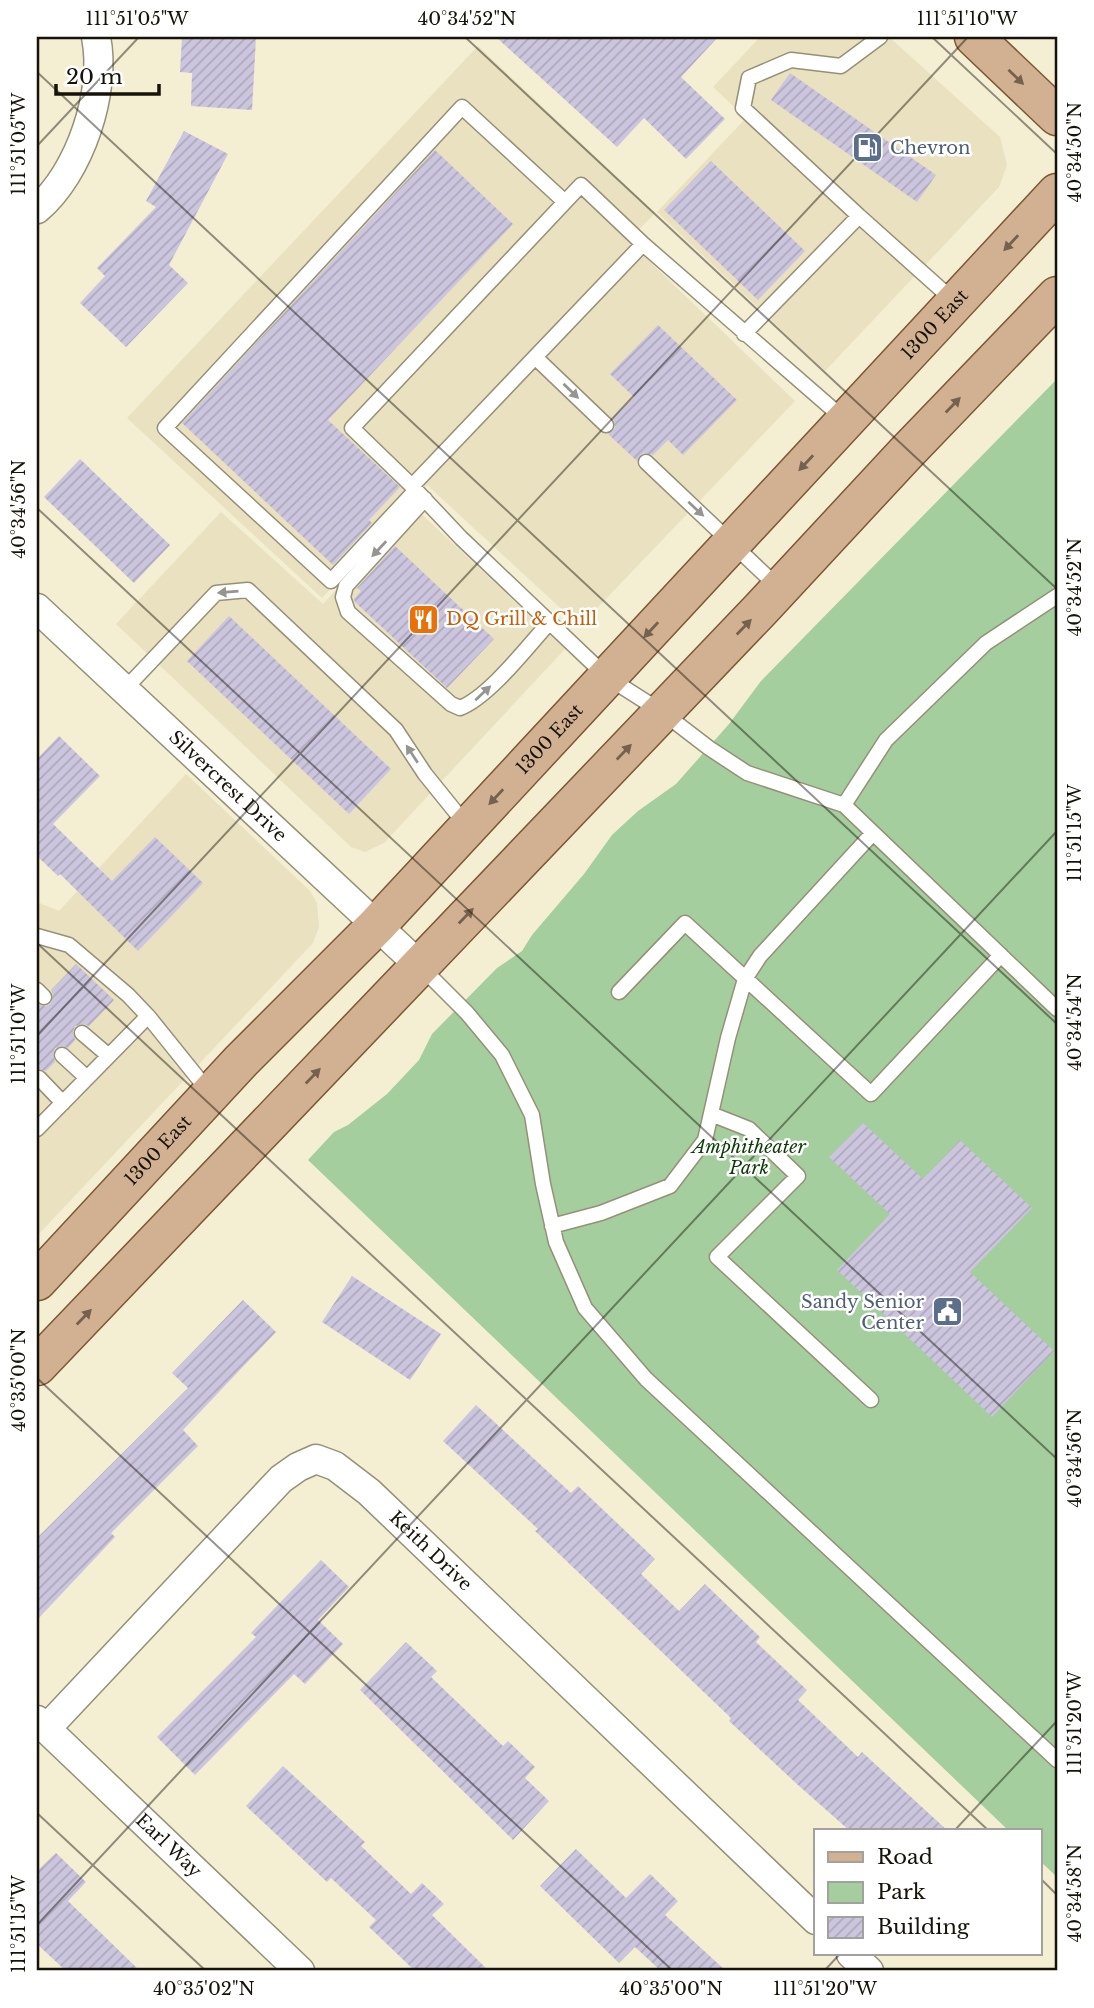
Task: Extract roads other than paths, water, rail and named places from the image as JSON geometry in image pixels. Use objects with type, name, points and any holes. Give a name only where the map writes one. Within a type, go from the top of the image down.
[{"type":"main road","points":[[974,37],[1057,116]]},
{"type":"main road","name":"1300 East","points":[[37,1281],[211,1094],[377,925],[1057,193]]},
{"type":"main road","points":[[37,1366],[1057,296]]},
{"type":"street","points":[[37,209],[63,177],[82,141],[97,95],[100,55],[96,37]]},
{"type":"street","name":"Silvercrest Drive","points":[[37,608],[419,965]]},
{"type":"street","name":"Keith Drive","points":[[41,1724],[281,1479],[316,1459],[335,1466],[369,1492],[814,1918]]},
{"type":"street","name":"Earl Way","points":[[41,1724],[300,1971]]},
{"type":"street","points":[[851,1955],[869,1971]]},
{"type":"lane","points":[[880,37],[841,65],[791,60],[749,78],[743,108],[956,302]]},
{"type":"lane","points":[[565,202],[462,107],[165,428],[331,581],[418,492],[535,357],[643,244]]},
{"type":"lane","points":[[846,420],[744,334],[581,185],[352,428],[549,624],[607,677],[662,712],[747,773],[844,805],[1057,1009]]},
{"type":"lane","points":[[744,334],[859,216]]},
{"type":"lane","points":[[535,357],[606,425]]},
{"type":"lane","points":[[646,463],[780,589]]},
{"type":"lane","points":[[418,492],[346,586],[343,597],[348,612],[451,704],[460,708],[470,704],[486,691],[549,624]]},
{"type":"lane","points":[[124,690],[216,593],[248,590],[396,730],[425,774],[468,827]]},
{"type":"lane","points":[[844,805],[886,740],[986,643],[1057,596]]},
{"type":"lane","points":[[552,1226],[601,1213],[670,1186],[705,1140],[728,1038],[745,979],[760,957],[873,833]]},
{"type":"lane","points":[[619,992],[685,923],[872,1094],[1000,955]]},
{"type":"lane","points":[[37,936],[69,945],[128,995],[211,1094]]},
{"type":"lane","points":[[419,965],[467,1013],[502,1055],[532,1115],[556,1242],[585,1308],[646,1379],[1057,1760]]},
{"type":"lane","points":[[39,1124],[148,1016]]},
{"type":"lane","points":[[82,1033],[109,1056]]},
{"type":"lane","points":[[62,1055],[87,1078]]},
{"type":"lane","points":[[39,1078],[63,1103]]},
{"type":"lane","points":[[711,1114],[749,1129],[799,1175],[717,1257],[872,1400]]},
{"type":"place","name":"Chevron","points":[[867,148]]},
{"type":"place","name":"DQ Grill & Chill","points":[[423,619]]},
{"type":"place","name":"Sandy Senior Center","points":[[947,1312]]},
{"type":"park label","name":"Amphitheater Park","points":[[749,1157]]}]
